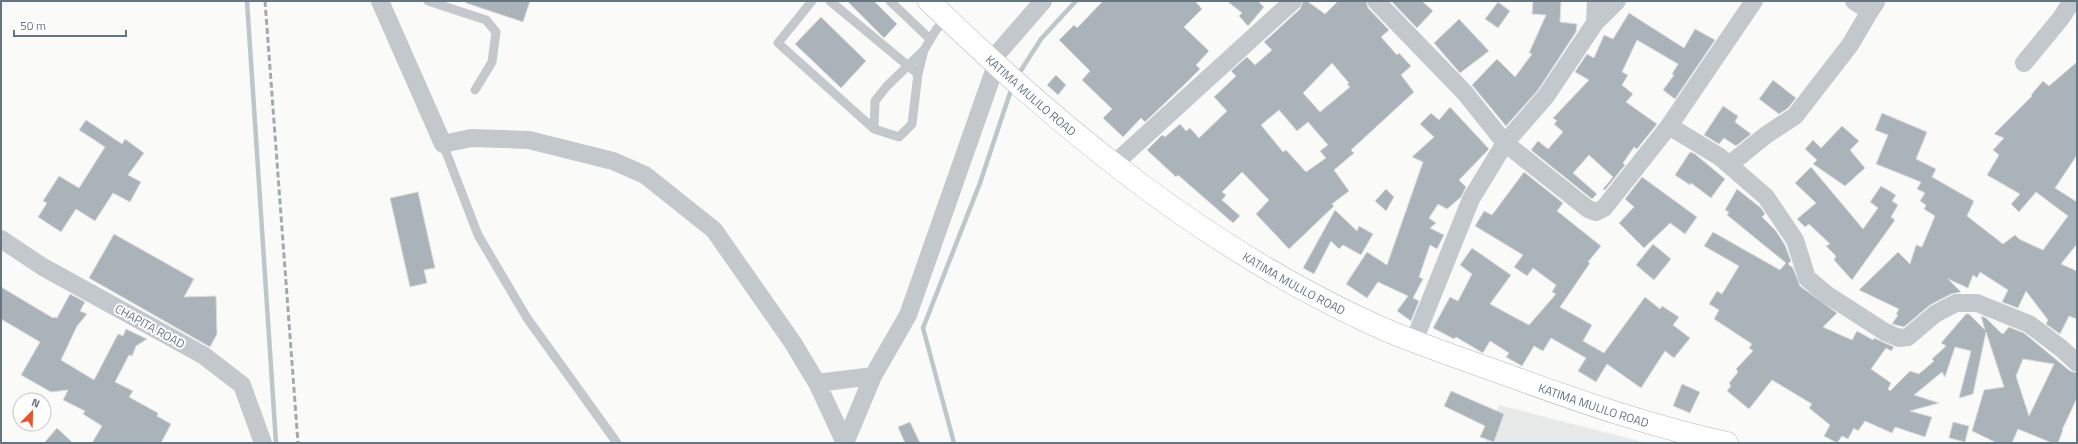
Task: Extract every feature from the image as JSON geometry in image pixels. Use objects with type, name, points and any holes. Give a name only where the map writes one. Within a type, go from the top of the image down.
[{"type":"main road","name":"KATIMA MULILO ROAD","points":[[929,1],[1004,72],[1146,190],[1252,260],[1315,296],[1368,322],[1414,341],[1594,407],[1676,432],[1727,443]]},
{"type":"street","points":[[380,1],[442,144],[471,138],[529,140],[612,161],[645,175],[714,230],[793,343],[817,383],[845,443]]},
{"type":"street","points":[[845,443],[873,376],[908,315],[1004,72],[1043,1]]},
{"type":"street","points":[[1376,1],[1465,93],[1505,143],[1588,209],[1596,212],[1604,208],[1669,126],[1754,1]]},
{"type":"street","points":[[1595,23],[1596,1]]},
{"type":"street","points":[[1414,341],[1471,199],[1505,143],[1546,96],[1595,23],[1617,1]]},
{"type":"street","points":[[1729,166],[1766,135],[1795,116],[1850,44],[1873,6],[1854,1]]},
{"type":"street","points":[[2024,63],[2061,18],[2072,1]]},
{"type":"street","points":[[1114,164],[1284,4]]},
{"type":"street","points":[[1669,126],[1720,157],[1766,197],[1795,240],[1807,278],[1826,294],[1885,332],[1899,338],[1908,337],[1935,314],[1956,303],[1977,303],[2030,324],[2077,363]]},
{"type":"street","name":"CHAPITA ROAD","points":[[1,239],[43,266],[203,355],[242,385],[263,443]]},
{"type":"street","points":[[817,383],[873,376]]},
{"type":"lane","points":[[428,1],[486,20],[496,32],[492,62],[475,90]]},
{"type":"lane","points":[[812,1],[778,43],[874,129],[899,137],[912,124],[918,74],[924,50],[930,39],[946,18]]},
{"type":"lane","points":[[830,1],[918,74]]},
{"type":"lane","points":[[890,1],[930,39]]},
{"type":"lane","points":[[874,129],[875,101],[924,50]]},
{"type":"lane","points":[[442,144],[478,235],[527,318],[617,443]]},
{"type":"shaded area","points":[[1499,405],[1647,443],[1486,443]]},
{"type":"building","points":[[466,1],[530,1],[523,22],[466,3]]},
{"type":"building","points":[[847,1],[874,1],[897,24],[884,38]]},
{"type":"building","points":[[1103,1],[1195,1],[1202,9],[1184,27],[1209,51],[1196,65],[1200,69],[1186,83],[1145,122],[1141,118],[1123,137],[1103,118],[1112,109],[1082,80],[1090,71],[1059,40],[1074,25],[1077,28]]},
{"type":"building","points":[[1227,1],[1258,1],[1264,7],[1248,26],[1239,16],[1242,13]]},
{"type":"building","points":[[1303,1],[1307,1],[1325,14],[1338,1],[1366,1],[1368,8],[1389,30],[1381,37],[1397,55],[1399,53],[1411,66],[1401,75],[1414,92],[1351,150],[1354,153],[1334,170],[1349,191],[1332,204],[1334,206],[1289,249],[1256,214],[1269,200],[1242,172],[1222,192],[1226,195],[1222,200],[1240,216],[1233,223],[1178,175],[1176,177],[1147,150],[1162,135],[1165,137],[1180,124],[1186,131],[1190,128],[1199,138],[1227,111],[1214,97],[1236,76],[1231,71],[1247,57],[1255,65],[1272,50],[1264,42],[1300,9]],"holes":[[[1332,63],[1349,83],[1347,84],[1350,87],[1320,112],[1303,93]],[[1279,110],[1297,131],[1308,122],[1328,145],[1320,151],[1326,158],[1306,172],[1286,150],[1283,152],[1261,125]]]},
{"type":"building","points":[[1391,1],[1422,1],[1433,11],[1417,28]]},
{"type":"building","points":[[1533,1],[1561,1],[1560,22],[1577,24],[1576,32],[1538,90],[1506,126],[1472,85],[1497,59],[1515,77],[1532,54],[1529,53],[1546,15],[1532,14]]},
{"type":"building","points":[[1498,2],[1510,11],[1498,28],[1485,19]]},
{"type":"building","points":[[1629,13],[1684,48],[1695,29],[1715,40],[1675,99],[1663,90],[1674,75],[1672,74],[1678,64],[1637,40],[1622,72],[1628,75],[1622,85],[1633,94],[1626,102],[1657,124],[1637,149],[1634,147],[1623,163],[1625,165],[1605,190],[1603,189],[1613,177],[1589,155],[1573,173],[1597,194],[1592,199],[1531,150],[1538,141],[1548,149],[1563,132],[1554,124],[1557,121],[1553,118],[1589,80],[1575,72],[1587,54],[1594,58],[1604,35],[1613,39]]},
{"type":"building","points":[[821,17],[866,61],[841,88],[795,44]]},
{"type":"building","points":[[1459,19],[1489,51],[1460,73],[1434,43]]},
{"type":"building","points":[[2077,62],[2077,155],[2055,188],[2077,202],[2077,244],[2061,264],[2077,271],[2077,319],[2069,316],[2060,334],[2046,324],[2048,320],[2026,291],[2018,308],[2002,302],[2008,290],[1980,272],[1977,278],[1973,275],[1968,288],[1948,279],[1961,292],[1951,294],[1930,305],[1904,327],[1892,324],[1898,315],[1896,314],[1899,309],[1859,290],[1898,252],[1910,264],[1916,245],[1922,247],[1935,216],[1924,209],[1926,205],[1920,201],[1925,193],[1917,189],[1921,182],[1876,164],[1888,135],[1875,130],[1882,113],[1927,132],[1916,159],[1936,169],[1932,177],[1974,201],[1967,216],[2003,244],[2015,235],[2019,239],[2043,250],[2068,216],[2036,192],[2019,212],[2011,204],[2020,194],[1987,175],[1999,155],[1993,150],[2004,138],[1994,134],[2032,96],[2031,95],[2043,81],[2049,86]]},
{"type":"building","points":[[1056,75],[1066,85],[1058,95],[1047,85]]},
{"type":"building","points":[[1773,80],[1796,98],[1788,108],[1779,114],[1759,99]]},
{"type":"building","points":[[1723,106],[1738,116],[1735,122],[1751,134],[1736,146],[1724,138],[1719,144],[1704,135]]},
{"type":"building","points":[[1450,107],[1489,149],[1459,180],[1466,187],[1461,197],[1447,209],[1438,204],[1429,218],[1436,223],[1430,228],[1444,235],[1437,249],[1430,245],[1419,277],[1423,279],[1413,298],[1419,301],[1411,321],[1397,311],[1408,296],[1378,282],[1367,298],[1346,284],[1367,252],[1387,265],[1423,162],[1412,157],[1434,137],[1420,124],[1431,113],[1439,120]]},
{"type":"building","points":[[86,120],[122,144],[125,139],[144,153],[128,175],[141,182],[130,202],[113,193],[95,221],[76,209],[61,232],[38,217],[47,203],[43,201],[59,176],[79,188],[105,147],[79,130]]},
{"type":"building","points":[[1842,126],[1859,141],[1850,150],[1865,168],[1845,186],[1813,164],[1817,160],[1805,149],[1813,140],[1821,148]]},
{"type":"building","points":[[1690,152],[1695,154],[1725,179],[1711,198],[1691,183],[1690,185],[1675,175]]},
{"type":"building","points":[[1811,167],[1863,229],[1878,208],[1870,202],[1881,186],[1896,195],[1892,201],[1898,205],[1891,217],[1895,220],[1852,280],[1834,260],[1836,256],[1826,246],[1830,244],[1809,224],[1805,227],[1797,219],[1816,203],[1795,183]]},
{"type":"building","points":[[1524,172],[1563,203],[1557,211],[1601,246],[1588,262],[1590,263],[1560,307],[1592,325],[1583,341],[1604,353],[1645,297],[1660,309],[1662,306],[1679,317],[1673,325],[1690,338],[1674,358],[1665,351],[1641,388],[1607,364],[1596,382],[1578,371],[1586,358],[1551,338],[1543,351],[1534,346],[1522,366],[1506,357],[1509,353],[1490,341],[1483,353],[1456,337],[1454,339],[1433,328],[1450,297],[1458,301],[1472,274],[1460,265],[1472,248],[1511,275],[1490,304],[1529,325],[1556,294],[1552,292],[1556,285],[1533,268],[1527,276],[1514,267],[1523,255],[1475,226],[1484,211],[1492,215]]},
{"type":"building","points":[[1642,177],[1697,217],[1685,234],[1670,223],[1644,248],[1619,223],[1634,207],[1625,199]]},
{"type":"building","points":[[1386,189],[1394,197],[1386,211],[1375,201]]},
{"type":"building","points":[[1737,189],[1761,208],[1765,214],[1762,217],[1776,231],[1785,245],[1791,261],[1788,264],[1793,268],[1800,286],[1837,313],[1823,327],[1852,340],[1857,331],[1873,340],[1874,338],[1894,347],[1891,351],[1886,348],[1871,369],[1891,383],[1888,389],[1890,391],[1910,371],[1919,374],[1934,361],[1932,359],[1946,346],[1941,343],[1966,314],[1969,314],[1985,330],[1981,316],[1986,318],[2003,334],[2009,327],[2024,333],[2070,371],[2077,373],[2077,398],[2062,430],[2058,443],[2052,443],[2018,429],[2012,443],[1997,443],[1972,431],[1984,390],[2004,387],[1986,332],[1973,394],[1959,398],[1971,351],[1955,347],[1945,377],[1942,372],[1914,395],[1939,403],[1910,411],[1932,417],[1925,437],[1895,427],[1892,433],[1865,421],[1858,431],[1854,428],[1848,439],[1842,436],[1837,443],[1824,436],[1830,425],[1809,408],[1812,404],[1772,380],[1749,409],[1727,391],[1731,386],[1729,383],[1738,372],[1736,369],[1753,351],[1749,348],[1752,344],[1714,319],[1719,310],[1709,304],[1717,291],[1722,294],[1739,266],[1704,246],[1713,232],[1780,270],[1786,263],[1727,215],[1729,212],[1725,210]],"holes":[[[2023,359],[2054,364],[2029,416],[2016,376]]]},
{"type":"building","points":[[418,192],[435,268],[424,270],[427,283],[410,287],[390,198]]},
{"type":"building","points":[[1335,210],[1357,231],[1359,226],[1373,234],[1361,255],[1343,245],[1339,249],[1331,241],[1314,274],[1303,268]]},
{"type":"building","points":[[114,234],[194,279],[184,297],[216,296],[217,334],[210,347],[89,278]]},
{"type":"building","points":[[1653,244],[1671,259],[1654,280],[1636,265]]},
{"type":"building","points":[[1,287],[53,318],[57,318],[70,294],[85,302],[80,311],[87,314],[77,326],[61,360],[94,380],[118,334],[123,336],[126,329],[147,339],[136,346],[132,356],[129,355],[115,382],[133,391],[129,397],[158,413],[157,416],[171,424],[161,443],[92,443],[102,426],[83,414],[85,411],[63,400],[68,390],[51,392],[21,375],[40,342],[1,319]]},
{"type":"building","points":[[1682,384],[1700,392],[1690,413],[1673,406]]},
{"type":"building","points":[[1451,391],[1504,414],[1494,442],[1480,437],[1485,426],[1444,406]]},
{"type":"building","points":[[910,422],[920,443],[905,443],[898,427]]},
{"type":"building","points":[[1953,422],[1969,426],[1965,442],[1949,438]]},
{"type":"building","points":[[57,428],[73,443],[44,443]]},
{"type":"waterway","points":[[247,1],[276,443]]},
{"type":"waterway","points":[[1018,75],[1041,39],[1076,1]]},
{"type":"waterway","points":[[954,443],[923,328],[980,183],[1012,87]]},
{"type":"railway","points":[[265,1],[298,443]]}]
